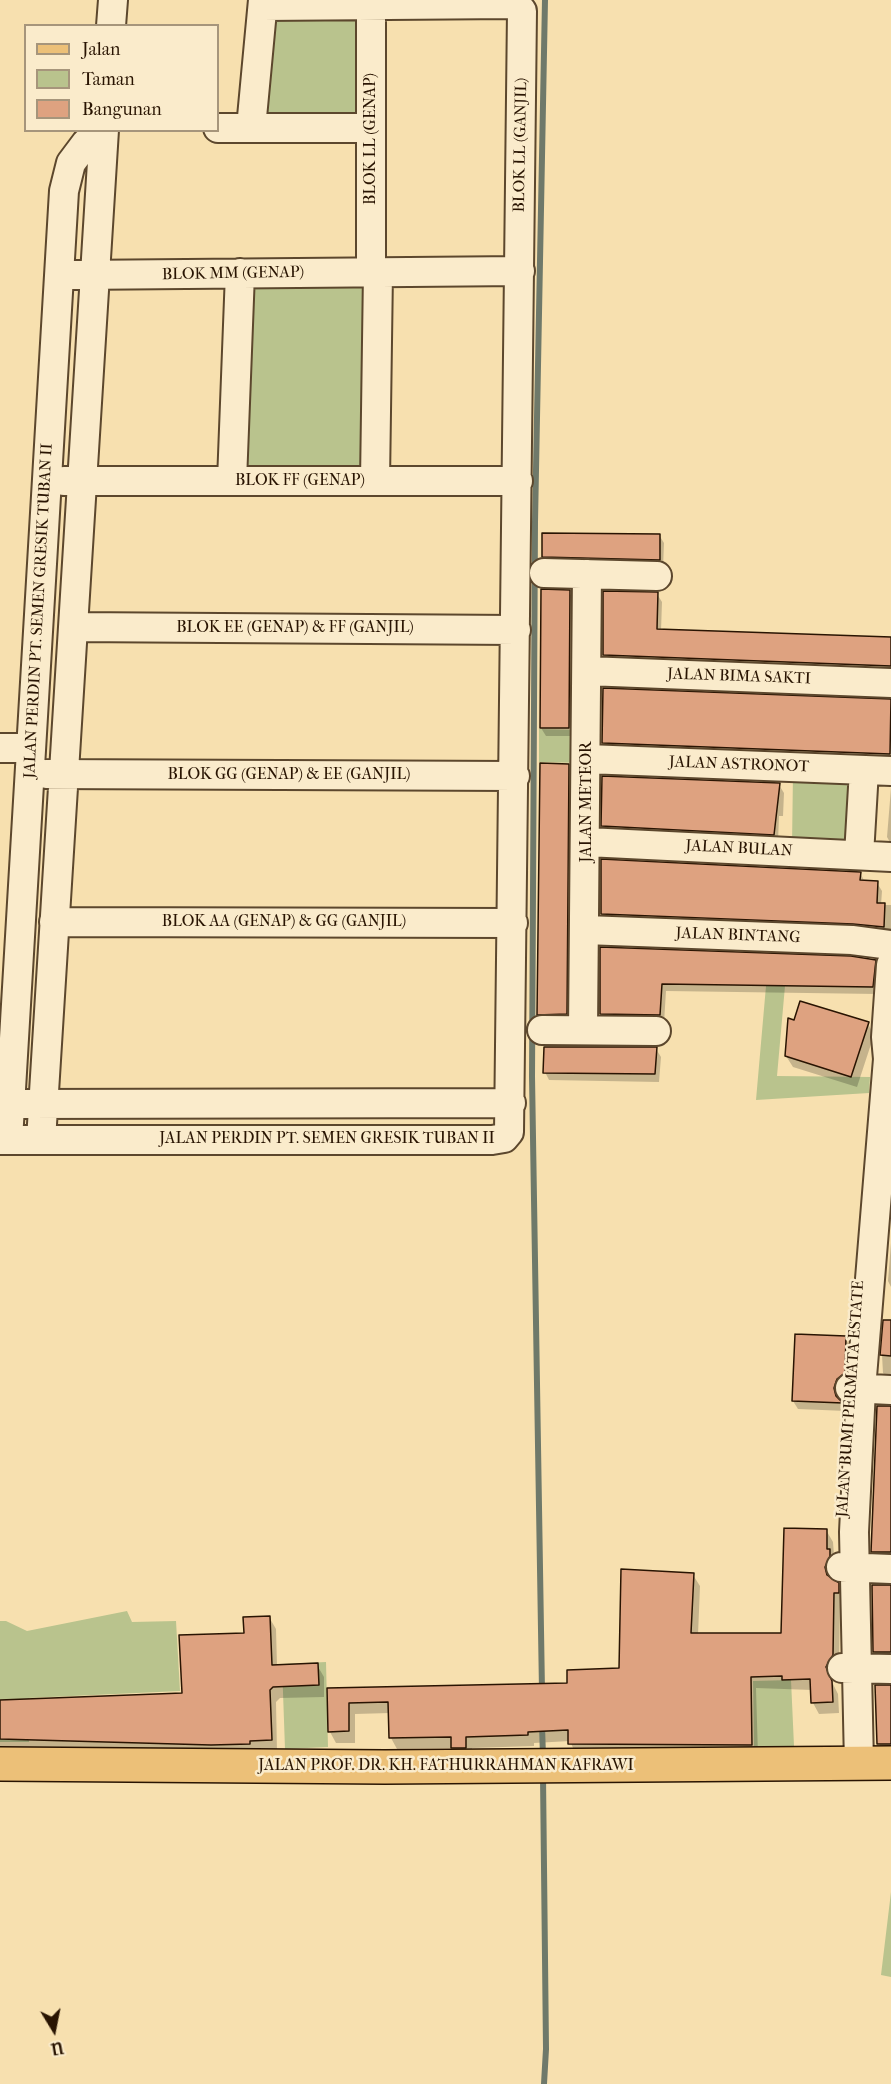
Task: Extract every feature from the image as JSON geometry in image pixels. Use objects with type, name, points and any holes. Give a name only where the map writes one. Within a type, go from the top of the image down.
[{"type":"main road","name":"JALAN PROF. DR. KH. FATHURRAHMAN KAFRAWI","points":[[0,1764],[544,1767],[891,1763]]},
{"type":"street","points":[[111,24],[113,0]]},
{"type":"street","points":[[251,128],[263,3],[371,5]]},
{"type":"street","name":"BLOK LL (GANJIL)","points":[[371,5],[512,4],[522,10],[511,1103]]},
{"type":"street","name":"BLOK LL (GENAP)","points":[[371,5],[375,481]]},
{"type":"street","points":[[219,128],[371,128]]},
{"type":"street","name":"JALAN PERDIN PT. SEMEN GRESIK TUBAN II","points":[[100,132],[81,149],[66,176],[30,761],[11,888],[4,1140],[499,1139],[509,1132],[511,1103]]},
{"type":"street","name":"JALAN PERDIN PT. SEMEN GRESIK TUBAN II","points":[[41,1140],[102,132]]},
{"type":"street","name":"BLOK MM (GENAP)","points":[[59,276],[520,271]]},
{"type":"street","points":[[232,481],[240,273]]},
{"type":"street","name":"BLOK FF (GENAP)","points":[[47,481],[518,481]]},
{"type":"street","points":[[544,573],[657,576]]},
{"type":"street","name":"JALAN METEOR","points":[[583,1030],[587,574]]},
{"type":"street","name":"BLOK EE (GENAP) & FF (GANJIL)","points":[[73,627],[516,630]]},
{"type":"street","name":"JALAN BIMA SAKTI","points":[[587,672],[891,683]]},
{"type":"street","name":"BLOK GG (GENAP) & EE (GANJIL)","points":[[0,748],[64,774],[515,776]]},
{"type":"street","name":"JALAN ASTRONOT","points":[[587,759],[878,771]]},
{"type":"street","points":[[860,855],[878,771]]},
{"type":"street","name":"JALAN BULAN","points":[[586,842],[891,857]]},
{"type":"street","name":"BLOK AA (GENAP) & GG (GANJIL)","points":[[54,922],[513,922]]},
{"type":"street","name":"JALAN BINTANG","points":[[585,930],[852,940],[891,945]]},
{"type":"street","name":"JALAN BUMI PERMATA ESTATE","points":[[853,1764],[848,1668],[849,1508],[856,1389],[872,1300],[882,1122],[888,1059],[891,965]]},
{"type":"street","points":[[542,1030],[656,1031]]},
{"type":"street","points":[[5,1104],[511,1103]]},
{"type":"street","points":[[292,1140],[293,1104]]},
{"type":"street","points":[[856,1389],[891,1390]]},
{"type":"street","points":[[847,1567],[891,1569]]},
{"type":"street","points":[[848,1668],[891,1669]]},
{"type":"green space","points":[[273,17],[359,17],[359,114],[264,115]]},
{"type":"green space","points":[[366,285],[362,466],[244,467],[252,286]]},
{"type":"green space","points":[[539,729],[583,730],[582,763],[539,762]]},
{"type":"green space","points":[[793,773],[859,775],[855,850],[792,846]]},
{"type":"green space","points":[[766,986],[785,986],[777,1076],[870,1077],[869,1093],[756,1100]]},
{"type":"green space","points":[[127,1611],[132,1622],[176,1621],[180,1691],[29,1698],[29,1742],[0,1742],[0,1621],[6,1621],[27,1631]]},
{"type":"green space","points":[[326,1662],[328,1747],[285,1749],[282,1664]]},
{"type":"green space","points":[[791,1680],[794,1746],[754,1747],[753,1681]]},
{"type":"green space","points":[[891,1892],[891,1977],[881,1975]]},
{"type":"building","points":[[542,533],[660,534],[660,560],[542,557]]},
{"type":"building","points":[[541,589],[570,590],[569,728],[540,728]]},
{"type":"building","points":[[603,591],[658,592],[657,629],[891,637],[891,666],[603,655]]},
{"type":"building","points":[[603,688],[891,699],[890,754],[602,743]]},
{"type":"building","points":[[540,763],[569,764],[567,1014],[537,1015]]},
{"type":"building","points":[[602,776],[780,783],[774,835],[601,826]]},
{"type":"building","points":[[601,859],[861,872],[860,880],[878,881],[877,903],[885,903],[884,927],[601,914]]},
{"type":"building","points":[[600,947],[851,956],[876,960],[873,987],[662,984],[660,1015],[600,1014]]},
{"type":"building","points":[[800,1001],[869,1022],[851,1077],[785,1056],[788,1018],[794,1020]]},
{"type":"building","points":[[544,1047],[657,1047],[655,1074],[543,1073]]},
{"type":"building","points":[[883,1320],[891,1320],[891,1356],[880,1355]]},
{"type":"building","points":[[795,1334],[846,1336],[845,1373],[837,1379],[834,1388],[836,1396],[843,1403],[792,1401]]},
{"type":"building","points":[[877,1406],[891,1406],[891,1552],[871,1552]]},
{"type":"building","points":[[784,1528],[827,1529],[827,1549],[830,1549],[830,1556],[825,1567],[827,1575],[839,1583],[839,1593],[834,1593],[833,1655],[826,1667],[832,1681],[833,1702],[811,1703],[810,1679],[782,1680],[782,1676],[751,1677],[752,1745],[568,1744],[568,1730],[528,1732],[528,1735],[466,1737],[466,1748],[451,1748],[451,1737],[389,1738],[388,1702],[349,1703],[349,1731],[328,1732],[327,1688],[567,1683],[567,1670],[619,1668],[621,1569],[694,1573],[691,1633],[781,1633]]},
{"type":"building","points":[[872,1585],[891,1585],[891,1652],[873,1652]]},
{"type":"building","points":[[270,1616],[272,1665],[318,1663],[319,1685],[273,1687],[270,1690],[272,1740],[250,1741],[250,1744],[211,1745],[0,1739],[0,1700],[182,1693],[179,1635],[244,1633],[243,1617]]},
{"type":"building","points":[[875,1685],[891,1685],[891,1744],[877,1744]]},
{"type":"waterway","points":[[542,1691],[532,1076],[535,522],[545,0]]},
{"type":"waterway","points":[[542,1725],[543,1757]]},
{"type":"waterway","points":[[543,1776],[546,2049],[544,2084]]}]
